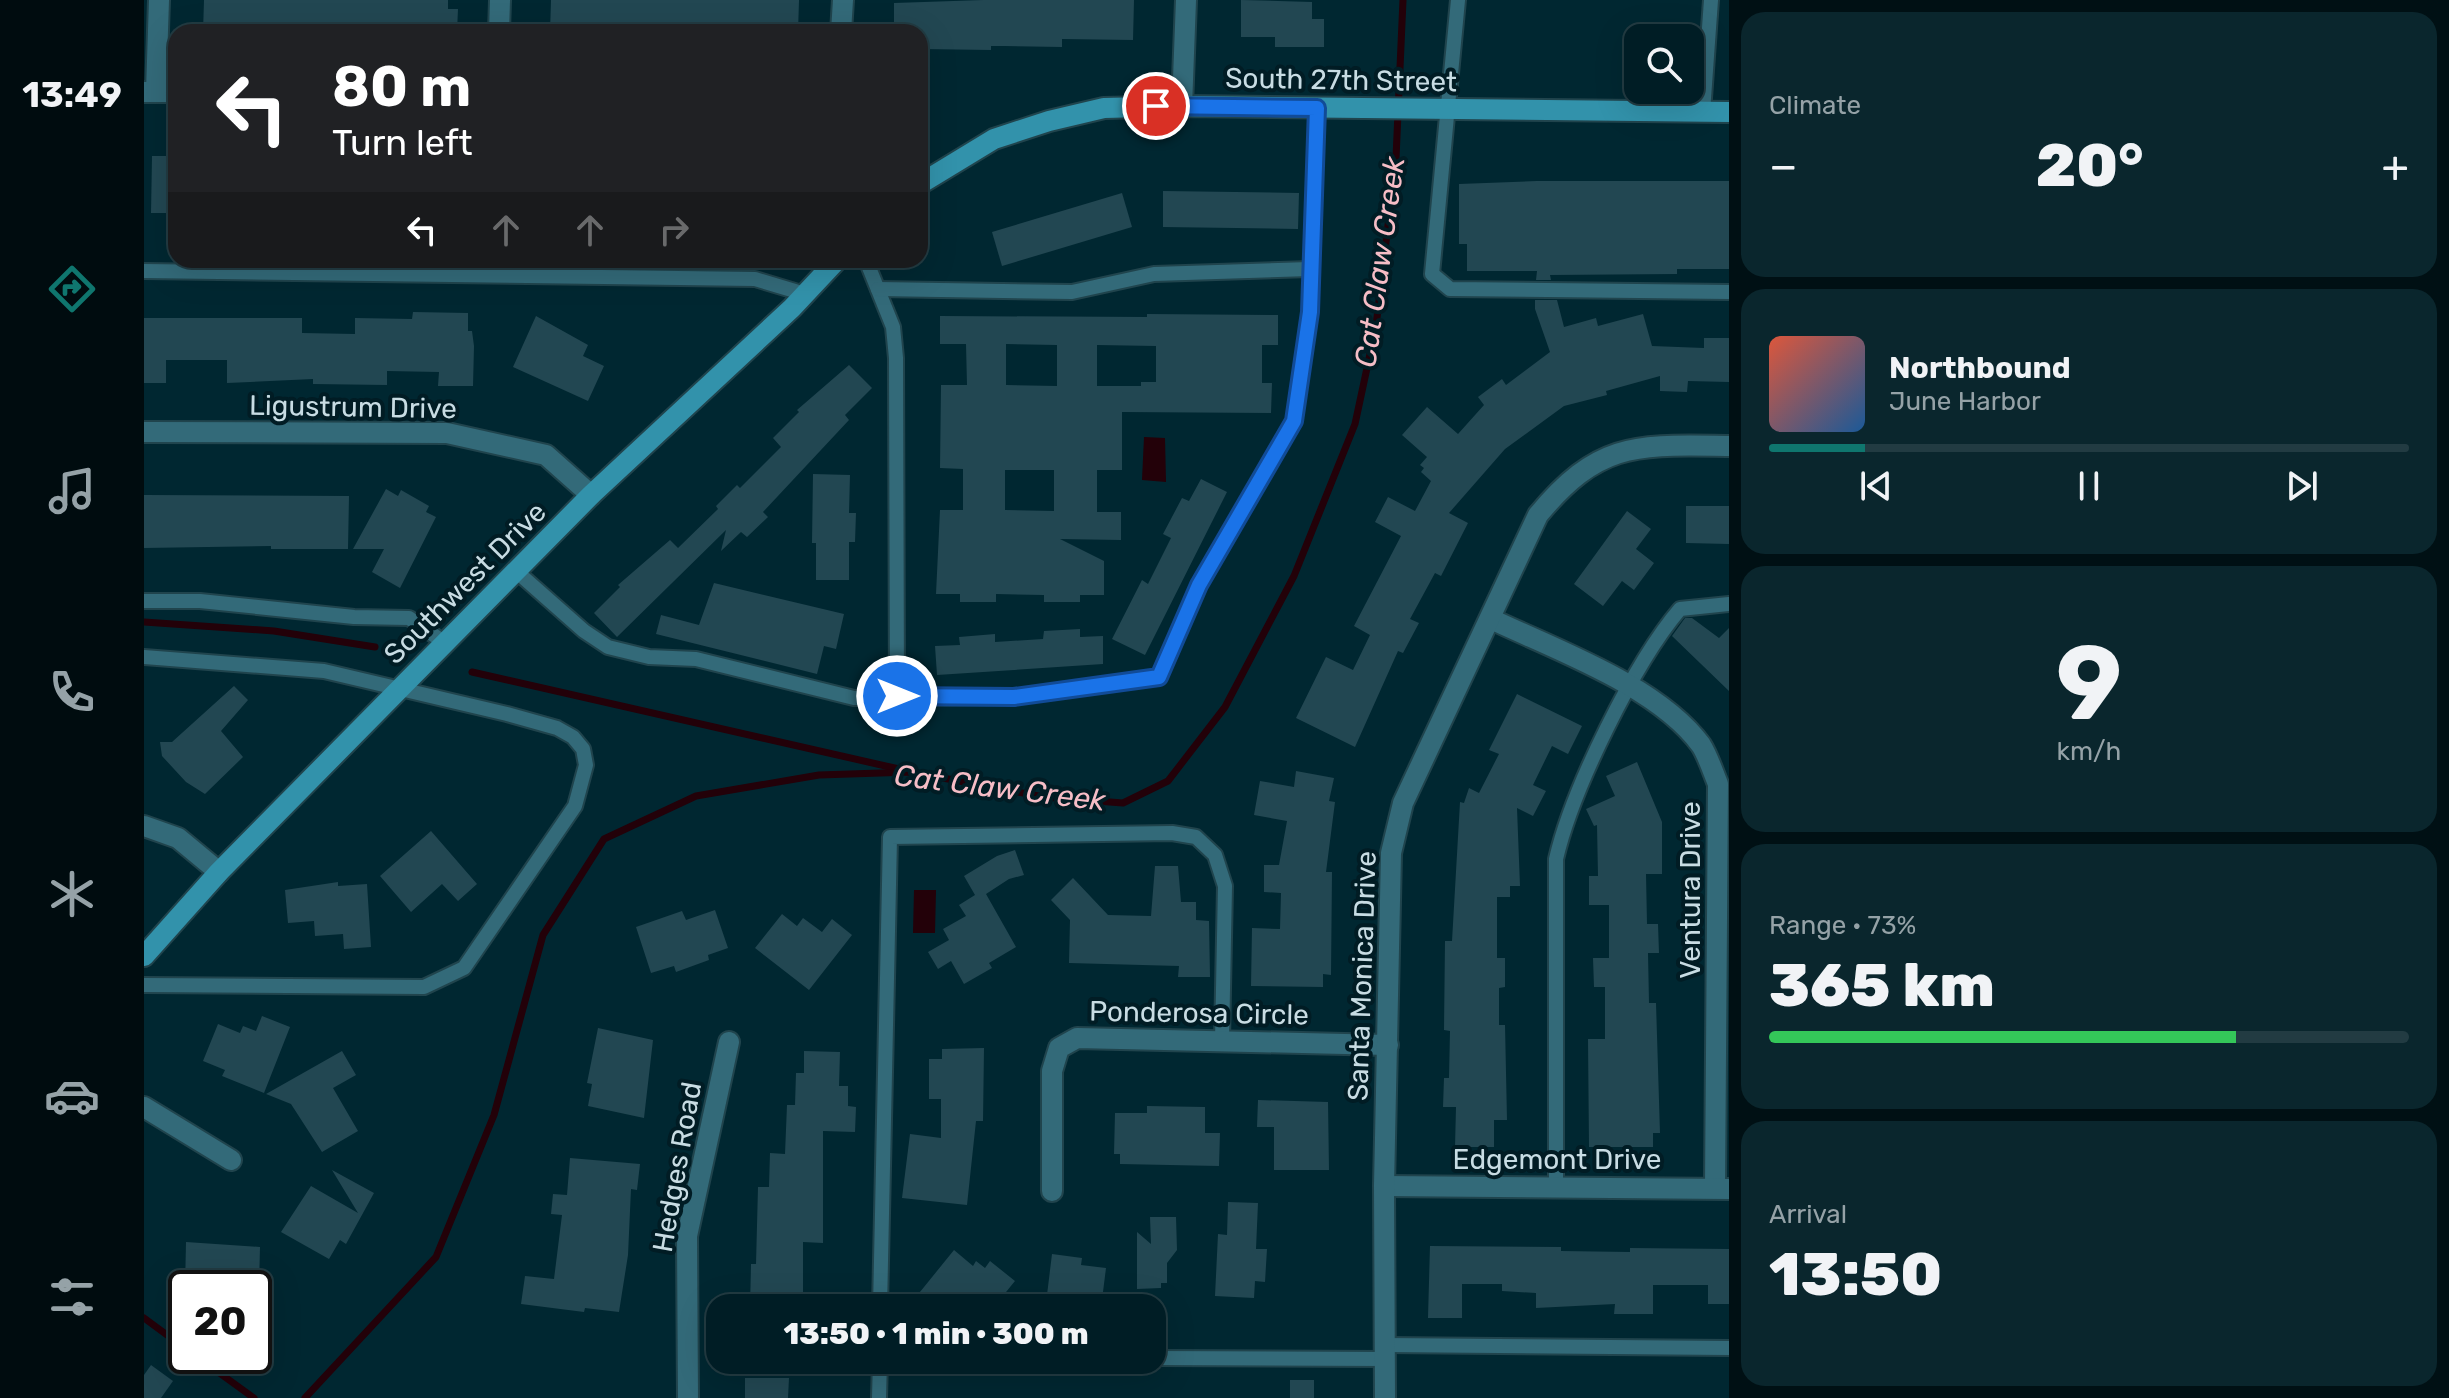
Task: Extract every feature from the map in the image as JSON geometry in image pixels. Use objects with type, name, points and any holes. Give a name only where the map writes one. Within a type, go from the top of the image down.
[{"type":"main road","name":"South 27th Street","points":[[928,179],[994,139],[1049,121],[1104,108],[1182,106],[1729,112]]},
{"type":"main road","name":"Southwest Drive","points":[[144,956],[219,872],[591,495],[829,268]]},
{"type":"street","points":[[159,0],[159,92]]},
{"type":"street","points":[[499,24],[500,0]]},
{"type":"street","points":[[842,24],[843,0]]},
{"type":"street","points":[[1182,106],[1186,0]]},
{"type":"street","name":"Ligustrum Drive","points":[[144,432],[447,433],[546,455],[591,495]]},
{"type":"street","name":"Santa Monica Drive","points":[[1385,1398],[1384,1186],[1391,853],[1403,803],[1538,515],[1565,482],[1602,456],[1644,445],[1729,446]]},
{"type":"street","name":"Ventura Drive","points":[[1491,619],[1630,688],[1670,713],[1701,746],[1718,784],[1722,1188]]},
{"type":"street","points":[[144,826],[178,838],[219,872]]},
{"type":"street","name":"Ponderosa Circle","points":[[1052,1191],[1052,1071],[1059,1048],[1077,1038],[1388,1045]]},
{"type":"street","name":"Hedges Road","points":[[688,1398],[687,1236],[729,1042]]},
{"type":"street","points":[[144,1107],[231,1160]]},
{"type":"street","name":"Edgemont Drive","points":[[1384,1186],[1722,1188]]},
{"type":"lane","points":[[1458,0],[1432,274],[1450,289],[1729,292]]},
{"type":"lane","points":[[1703,112],[1711,0]]},
{"type":"lane","points":[[516,571],[584,631],[608,647],[649,657],[696,659],[854,698],[1014,697],[1159,677],[1199,585],[1294,421],[1310,312],[1317,108]]},
{"type":"lane","points":[[869,268],[893,327],[896,358],[897,696]]},
{"type":"lane","points":[[878,289],[1072,292],[1154,274],[1310,269]]},
{"type":"lane","points":[[144,271],[755,279],[805,294]]},
{"type":"lane","points":[[144,601],[200,601],[354,617],[409,618],[445,643]]},
{"type":"lane","points":[[1556,1187],[1556,859],[1565,822],[1630,688],[1666,625],[1680,609],[1729,604]]},
{"type":"lane","points":[[144,657],[324,671],[557,728],[583,749],[584,778],[575,806],[464,968],[424,987],[144,985]]},
{"type":"lane","points":[[880,1294],[890,837],[1172,833],[1196,837],[1215,855],[1225,886],[1222,1041]]},
{"type":"lane","points":[[1166,1358],[1729,1348]]},
{"type":"lane","points":[[879,1398],[880,1374]]},
{"type":"shaded area","points":[[1144,437],[1165,438],[1166,482],[1142,480]]},
{"type":"shaded area","points":[[914,890],[936,890],[935,933],[913,933]]},
{"type":"building","points":[[204,0],[448,0],[448,9],[458,9],[457,24],[203,24]]},
{"type":"building","points":[[551,0],[799,0],[798,24],[550,24]]},
{"type":"building","points":[[1134,0],[1133,40],[1062,39],[1062,47],[928,49],[928,24],[894,24],[894,3]]},
{"type":"building","points":[[1241,0],[1312,2],[1312,19],[1324,19],[1324,47],[1275,47],[1275,37],[1241,37]]},
{"type":"building","points":[[152,156],[168,156],[168,213],[151,213]]},
{"type":"building","points":[[1729,181],[1729,269],[1677,269],[1677,274],[1550,275],[1551,280],[1536,280],[1537,271],[1467,271],[1467,244],[1459,244],[1459,184]]},
{"type":"building","points":[[1163,191],[1299,193],[1298,229],[1163,227]]},
{"type":"building","points":[[1122,193],[1132,227],[1002,266],[992,232]]},
{"type":"building","points":[[1535,300],[1557,300],[1564,327],[1596,318],[1598,326],[1643,314],[1652,346],[1704,348],[1704,338],[1729,338],[1729,382],[1688,381],[1687,392],[1660,391],[1660,376],[1606,391],[1607,395],[1564,406],[1505,449],[1449,513],[1468,523],[1441,576],[1435,573],[1410,619],[1419,623],[1403,653],[1398,651],[1355,747],[1296,718],[1326,657],[1353,670],[1370,635],[1354,626],[1401,536],[1375,522],[1388,497],[1415,511],[1431,481],[1421,472],[1424,468],[1420,465],[1427,457],[1402,435],[1427,407],[1458,434],[1484,405],[1478,397],[1502,379],[1506,385],[1550,352],[1535,309]]},
{"type":"building","points":[[413,312],[468,313],[468,331],[472,331],[474,346],[473,386],[438,386],[439,372],[387,371],[387,385],[313,384],[313,379],[227,383],[227,360],[166,360],[166,383],[144,383],[144,318],[302,318],[302,333],[355,334],[355,318],[412,319]]},
{"type":"building","points":[[1147,314],[1278,315],[1278,345],[1262,345],[1262,383],[1272,383],[1271,413],[1122,412],[1122,470],[1097,470],[1097,512],[1121,512],[1121,540],[1060,539],[1104,561],[1104,595],[1080,595],[1080,602],[1044,602],[1044,595],[996,594],[996,602],[960,602],[960,594],[936,594],[940,510],[963,510],[963,469],[940,468],[941,385],[967,385],[966,344],[940,344],[940,316],[1147,317]],"holes":[[[1006,344],[1057,345],[1057,386],[1006,385]],[[1097,345],[1156,346],[1156,382],[1141,382],[1141,386],[1097,386]],[[1005,470],[1054,470],[1054,511],[1005,510]]]},
{"type":"building","points":[[536,316],[588,345],[583,356],[604,366],[588,401],[513,367]]},
{"type":"building","points":[[849,365],[872,388],[845,415],[849,420],[763,512],[768,517],[747,537],[741,532],[721,551],[726,530],[617,637],[594,613],[620,587],[618,585],[670,540],[678,548],[718,509],[716,506],[737,485],[740,488],[781,447],[773,438],[799,412],[797,410]]},
{"type":"building","points":[[813,474],[850,475],[849,513],[856,513],[855,542],[849,542],[849,580],[816,580],[816,543],[812,543]]},
{"type":"building","points":[[1201,479],[1227,492],[1145,655],[1112,639],[1142,580],[1148,584],[1171,538],[1163,534],[1182,498],[1189,501]]},
{"type":"building","points":[[386,489],[398,496],[401,490],[429,506],[426,512],[436,517],[400,588],[372,572],[384,549],[353,549]]},
{"type":"building","points":[[144,495],[349,496],[348,549],[271,549],[271,546],[144,548]]},
{"type":"building","points":[[1686,506],[1729,506],[1729,544],[1686,543]]},
{"type":"building","points":[[1627,511],[1651,529],[1636,549],[1654,563],[1634,590],[1622,581],[1603,606],[1574,584]]},
{"type":"building","points":[[714,583],[844,614],[836,649],[824,646],[817,674],[656,634],[661,615],[699,625]]},
{"type":"building","points":[[1685,618],[1692,618],[1719,638],[1729,628],[1729,691],[1672,636]]},
{"type":"building","points":[[1080,629],[1080,637],[1103,636],[1103,664],[937,675],[935,646],[960,645],[959,637],[995,634],[995,642],[1043,639],[1044,631]]},
{"type":"building","points":[[234,686],[248,700],[221,731],[243,757],[205,794],[186,782],[162,756],[160,742],[172,742]]},
{"type":"building","points":[[1517,694],[1582,726],[1568,754],[1552,746],[1533,785],[1546,791],[1533,816],[1517,808],[1520,886],[1510,886],[1510,897],[1497,897],[1497,958],[1505,958],[1505,987],[1499,988],[1499,1025],[1505,1025],[1507,1120],[1494,1120],[1494,1147],[1455,1147],[1456,1107],[1443,1107],[1444,1078],[1449,1078],[1450,1031],[1444,1030],[1445,941],[1452,941],[1460,802],[1464,803],[1469,788],[1479,793],[1499,754],[1489,750]]},
{"type":"building","points":[[1637,762],[1662,822],[1662,874],[1646,874],[1647,924],[1658,924],[1659,953],[1648,953],[1649,1003],[1656,1003],[1660,1133],[1653,1133],[1653,1147],[1589,1147],[1588,1039],[1605,1039],[1605,987],[1594,987],[1593,958],[1609,958],[1609,905],[1589,905],[1589,876],[1598,876],[1597,825],[1594,826],[1586,809],[1615,796],[1606,776]]},
{"type":"building","points":[[1296,771],[1334,778],[1329,801],[1335,802],[1326,872],[1332,872],[1331,975],[1323,974],[1323,987],[1251,986],[1252,928],[1280,929],[1281,893],[1264,892],[1264,865],[1279,865],[1287,821],[1254,815],[1260,781],[1294,787]]},
{"type":"building","points":[[431,831],[477,884],[458,901],[442,884],[411,912],[380,876]]},
{"type":"building","points":[[1015,850],[1024,875],[1009,879],[986,894],[1016,947],[989,963],[992,968],[964,984],[951,961],[938,969],[928,952],[949,940],[943,929],[966,916],[959,905],[975,895],[964,876],[997,856]]},
{"type":"building","points":[[1155,866],[1178,866],[1181,902],[1196,902],[1196,920],[1209,921],[1210,977],[1178,977],[1179,966],[1069,963],[1070,920],[1051,900],[1073,878],[1108,915],[1151,916]]},
{"type":"building","points":[[338,882],[338,886],[367,884],[371,947],[344,949],[343,934],[315,936],[314,921],[288,923],[285,890]]},
{"type":"building","points":[[715,910],[728,948],[708,955],[709,960],[676,972],[674,966],[651,973],[636,927],[682,911],[686,920]]},
{"type":"building","points":[[782,914],[797,926],[803,918],[822,932],[832,919],[852,935],[809,990],[755,948]]},
{"type":"building","points":[[262,1016],[290,1027],[264,1093],[222,1076],[225,1070],[203,1061],[218,1024],[240,1033],[243,1026],[256,1031]]},
{"type":"building","points":[[598,1028],[653,1040],[644,1118],[588,1106],[592,1084],[587,1083]]},
{"type":"building","points":[[984,1048],[983,1121],[976,1121],[967,1205],[902,1198],[910,1134],[941,1138],[941,1099],[929,1099],[929,1059],[942,1059],[942,1049]]},
{"type":"building","points":[[342,1051],[356,1075],[333,1088],[358,1131],[322,1152],[291,1104],[266,1094]]},
{"type":"building","points":[[804,1051],[840,1052],[839,1086],[848,1086],[848,1106],[856,1107],[855,1132],[823,1131],[823,1243],[803,1242],[803,1294],[750,1294],[751,1264],[756,1264],[758,1187],[769,1187],[770,1153],[785,1154],[787,1105],[795,1105],[796,1073],[804,1073]]},
{"type":"building","points":[[1258,1100],[1328,1102],[1329,1170],[1274,1170],[1274,1127],[1257,1127]]},
{"type":"building","points":[[1147,1106],[1205,1107],[1205,1133],[1220,1133],[1219,1166],[1120,1164],[1120,1154],[1114,1154],[1115,1113],[1147,1113]]},
{"type":"building","points":[[570,1158],[640,1164],[637,1190],[631,1189],[628,1255],[619,1312],[585,1308],[584,1312],[521,1304],[525,1276],[554,1279],[562,1215],[551,1214],[553,1194],[567,1195]]},
{"type":"building","points":[[332,1170],[374,1193],[346,1244],[340,1240],[329,1259],[281,1232],[311,1186],[358,1213]]},
{"type":"building","points":[[1228,1202],[1258,1203],[1256,1249],[1267,1249],[1265,1282],[1255,1281],[1254,1298],[1215,1296],[1218,1234],[1227,1235]]},
{"type":"building","points":[[1150,1217],[1176,1217],[1177,1250],[1167,1263],[1167,1283],[1161,1283],[1161,1288],[1137,1289],[1137,1232],[1151,1244]]},
{"type":"building","points":[[186,1242],[260,1247],[259,1270],[185,1270]]},
{"type":"building","points":[[1430,1246],[1561,1247],[1561,1251],[1630,1252],[1630,1248],[1729,1249],[1729,1304],[1708,1304],[1708,1285],[1653,1285],[1653,1314],[1614,1314],[1615,1304],[1536,1308],[1536,1293],[1502,1291],[1502,1284],[1462,1284],[1462,1318],[1428,1318]]},
{"type":"building","points":[[954,1250],[973,1266],[976,1261],[985,1268],[990,1261],[1015,1281],[1004,1294],[918,1294]]},
{"type":"building","points":[[1052,1254],[1082,1258],[1081,1265],[1106,1268],[1103,1294],[1047,1294]]},
{"type":"building","points":[[151,1365],[173,1381],[161,1398],[144,1398],[144,1375]]},
{"type":"building","points":[[745,1378],[789,1378],[788,1398],[745,1398]]},
{"type":"building","points":[[1290,1380],[1314,1380],[1314,1398],[1290,1398]]},
{"type":"waterway","name":"Cat Claw Creek","points":[[305,1398],[436,1257],[494,1115],[543,935],[604,839],[696,796],[819,775],[911,772],[1044,797],[1123,803],[1168,781],[1225,707],[1294,576],[1355,424],[1376,326],[1396,158],[1403,0]]},
{"type":"waterway","points":[[144,622],[274,631],[375,647]]},
{"type":"waterway","points":[[472,672],[899,769]]},
{"type":"waterway","points":[[144,1318],[168,1336]]},
{"type":"waterway","points":[[221,1374],[254,1398]]},
{"type":"route","points":[[897,696],[1014,697],[1159,677],[1199,585],[1294,421],[1310,312],[1317,108],[1156,106]]}]
